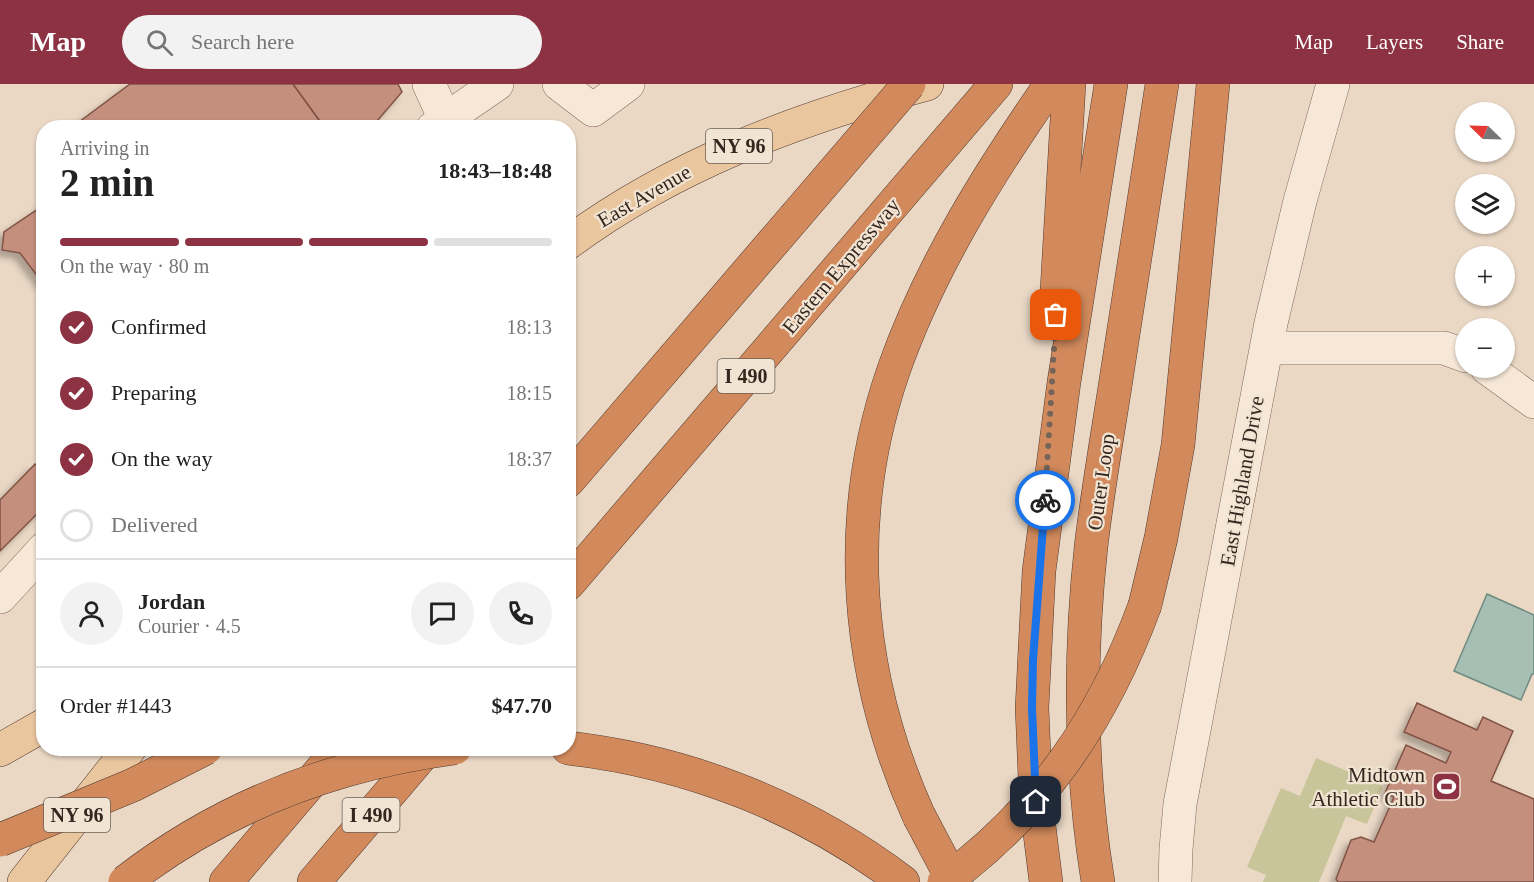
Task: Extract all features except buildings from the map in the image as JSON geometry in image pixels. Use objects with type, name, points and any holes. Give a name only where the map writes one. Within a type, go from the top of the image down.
[{"type":"highway","points":[[576,472],[909,84]]},
{"type":"highway","name":"Eastern Expressway","points":[[576,576],[996,84]]},
{"type":"highway","points":[[954,882],[919,816],[894,758],[873,679],[862,591],[863,523],[869,471],[875,436],[891,377],[920,305],[971,207],[1052,84]]},
{"type":"highway","points":[[1046,882],[1036,802],[1032,708],[1035,617],[1043,523],[1069,84]]},
{"type":"highway","points":[[1043,523],[1111,84]]},
{"type":"highway","name":"Outer Loop","points":[[1098,882],[1090,827],[1084,733],[1087,594],[1097,501],[1162,84]]},
{"type":"highway","points":[[944,882],[981,854],[1011,825],[1049,782],[1074,748],[1113,682],[1145,605],[1161,538],[1178,445],[1213,84]]},
{"type":"highway","points":[[576,450],[675,356]]},
{"type":"highway","points":[[576,749],[640,760],[723,784],[764,800],[802,818],[866,855],[903,882]]},
{"type":"highway","points":[[0,840],[154,776],[191,756]]},
{"type":"highway","points":[[226,882],[333,756]]},
{"type":"highway","points":[[125,882],[184,842],[238,810],[276,793],[317,778],[376,762],[410,756]]},
{"type":"highway","name":"I 490","points":[[314,882],[421,756]]},
{"type":"main road","name":"East Avenue","points":[[576,238],[664,182],[751,140],[842,108],[927,84]]},
{"type":"main road","points":[[0,750],[36,730]]},
{"type":"main road","name":"NY 96","points":[[24,882],[124,756]]},
{"type":"street","points":[[429,84],[441,120]]},
{"type":"street","points":[[448,120],[497,84]]},
{"type":"street","points":[[559,84],[593,110],[628,84]]},
{"type":"street","name":"East Highland Drive","points":[[1175,882],[1180,804],[1267,348],[1300,201],[1333,84]]},
{"type":"street","points":[[1267,348],[1444,348],[1455,352]]},
{"type":"street","points":[[1501,378],[1534,402]]},
{"type":"street","points":[[0,597],[36,558]]},
{"type":"shaded area","points":[[1487,594],[1534,615],[1534,674],[1521,700],[1454,671]]},
{"type":"shaded area","points":[[1316,758],[1383,786],[1367,824],[1346,816],[1319,882],[1263,882],[1266,875],[1247,867],[1281,788],[1300,796]]},
{"type":"way so far","points":[[1045,500],[1056,315]]},
{"type":"place","name":"Midtown Athletic Club","points":[[1446,787]]},
{"type":"route","points":[[1036,802],[1032,708],[1033,660],[1045,500]]}]
